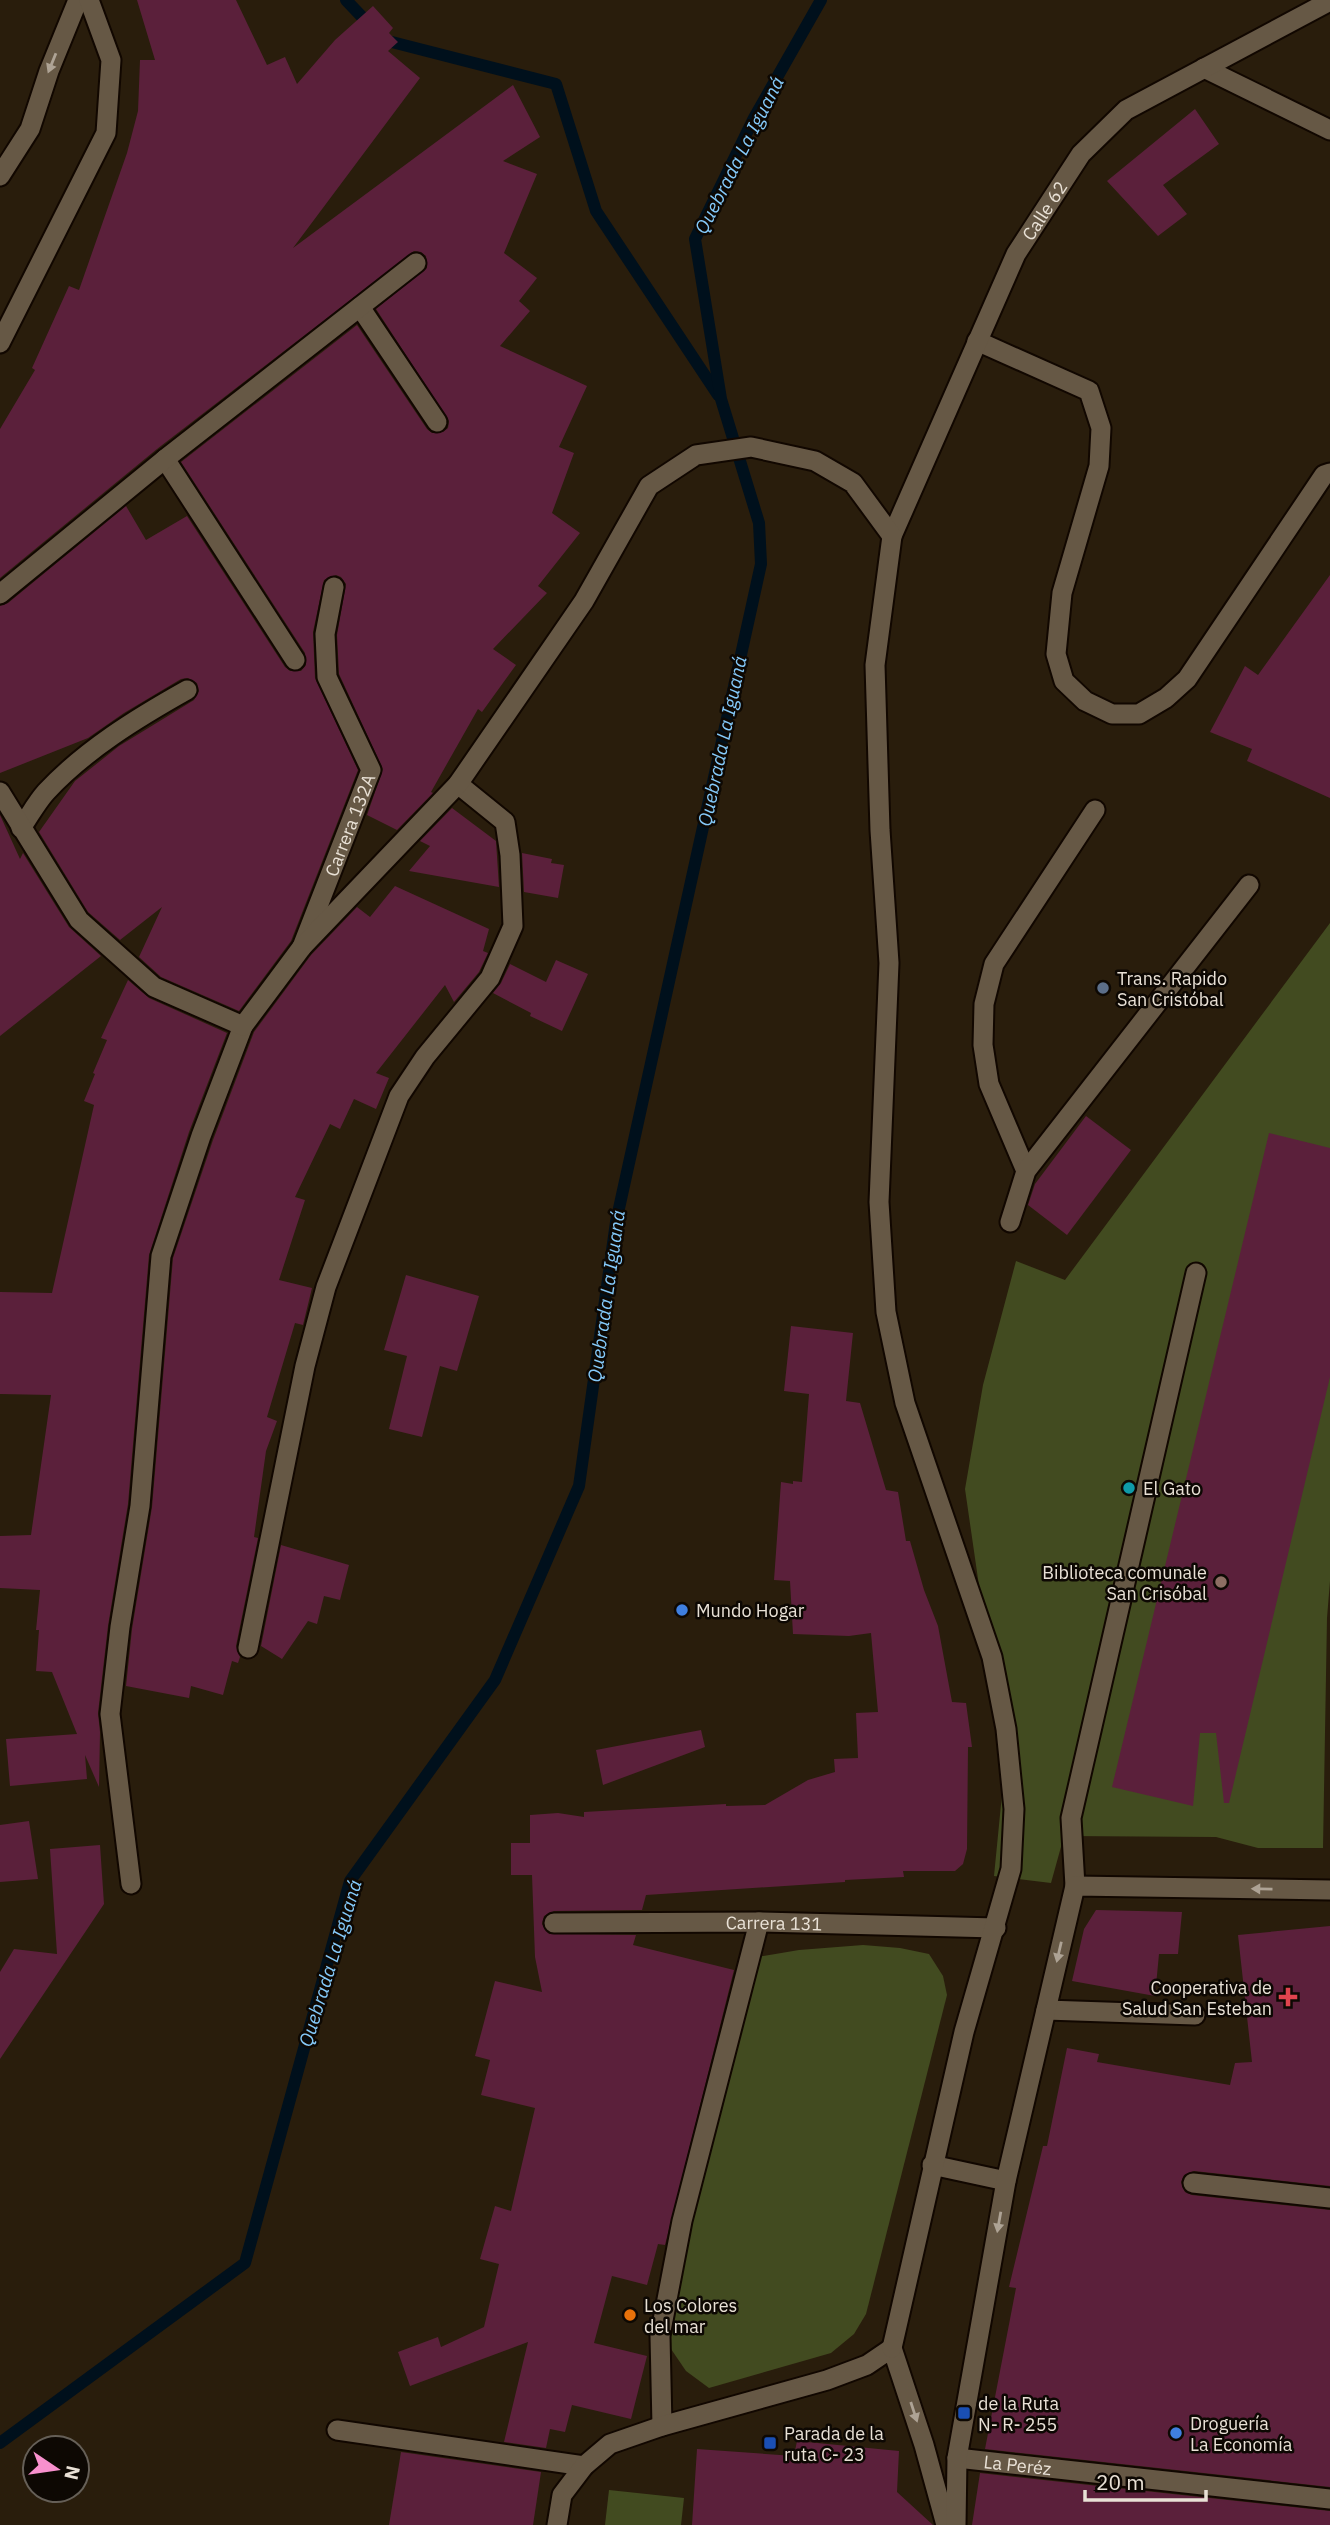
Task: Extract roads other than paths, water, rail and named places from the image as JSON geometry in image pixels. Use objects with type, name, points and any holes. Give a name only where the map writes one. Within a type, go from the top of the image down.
[{"type":"street","points":[[0,176],[30,129],[49,71],[78,0]]},
{"type":"street","points":[[0,343],[106,133],[111,60],[89,0]]},
{"type":"street","name":"Calle 62","points":[[892,2348],[964,2032],[1011,1869],[1014,1809],[1006,1729],[992,1657],[905,1403],[886,1312],[879,1202],[889,963],[880,830],[875,665],[892,536],[1016,254],[1081,154],[1126,110],[1330,1]]},
{"type":"street","points":[[1203,68],[1330,130]]},
{"type":"street","points":[[0,594],[165,459],[416,264]]},
{"type":"street","points":[[360,307],[437,422]]},
{"type":"street","points":[[977,341],[1089,391],[1101,428],[1100,466],[1062,593],[1056,654],[1064,681],[1085,701],[1112,714],[1139,714],[1166,698],[1187,679],[1324,475],[1330,473]]},
{"type":"street","points":[[131,1884],[110,1714],[120,1627],[140,1506],[161,1256],[201,1136],[243,1026],[302,947],[458,784],[584,601],[649,486],[696,455],[751,447],[815,461],[853,483],[892,536]]},
{"type":"street","points":[[165,459],[295,660]]},
{"type":"street","name":"Carrera 132A","points":[[302,947],[371,770],[327,677],[325,634],[334,587]]},
{"type":"street","points":[[21,828],[44,794],[86,755],[154,708],[187,690]]},
{"type":"street","points":[[248,1648],[305,1366],[326,1287],[399,1096],[425,1057],[490,978],[513,926],[510,855],[505,822],[458,784]]},
{"type":"street","points":[[0,792],[79,920],[154,987],[243,1026]]},
{"type":"street","points":[[1026,1171],[989,1084],[983,1045],[984,1004],[994,964],[1095,810]]},
{"type":"street","points":[[1010,1222],[1026,1171],[1249,885]]},
{"type":"street","points":[[956,2525],[957,2458],[1006,2181],[1075,1885],[1071,1818],[1196,1273]]},
{"type":"street","points":[[1075,1885],[1330,1890]]},
{"type":"street","points":[[662,2426],[660,2336],[682,2221],[759,1922]]},
{"type":"street","name":"Carrera 131","points":[[554,1923],[759,1922],[996,1928]]},
{"type":"street","points":[[1046,2010],[1195,2015]]},
{"type":"street","points":[[932,2165],[1006,2181]]},
{"type":"street","points":[[1193,2183],[1330,2199]]},
{"type":"street","points":[[558,2525],[562,2495],[584,2466],[610,2444],[662,2426],[827,2380],[867,2365],[892,2348],[924,2445],[946,2525]]},
{"type":"street","points":[[337,2430],[584,2466]]},
{"type":"street","name":"La Peréz","points":[[957,2458],[1330,2499]]},
{"type":"waterway","points":[[346,0],[384,40],[556,84],[596,211],[718,395]]},
{"type":"waterway","name":"Quebrada La Iguaná","points":[[0,2443],[245,2263],[350,1881],[495,1680],[579,1486],[616,1222],[761,564],[759,523],[721,399],[695,239],[754,118],[821,0]]},
{"type":"place","name":"Trans. Rapido San Cristóbal","points":[[1103,988]]},
{"type":"place","name":"El Gato","points":[[1129,1488]]},
{"type":"place","name":"Biblioteca comunale San Crisóbal","points":[[1221,1582]]},
{"type":"place","name":"Mundo Hogar","points":[[682,1610]]},
{"type":"place","name":"Cooperativa de Salud San Esteban","points":[[1288,1997]]},
{"type":"place","name":"Los Colores del mar","points":[[630,2315]]},
{"type":"place","name":"de la Ruta N- R- 255","points":[[964,2413]]},
{"type":"place","name":"Droguería La Economía","points":[[1176,2433]]},
{"type":"place","name":"Parada de la ruta C- 23","points":[[770,2443]]}]
